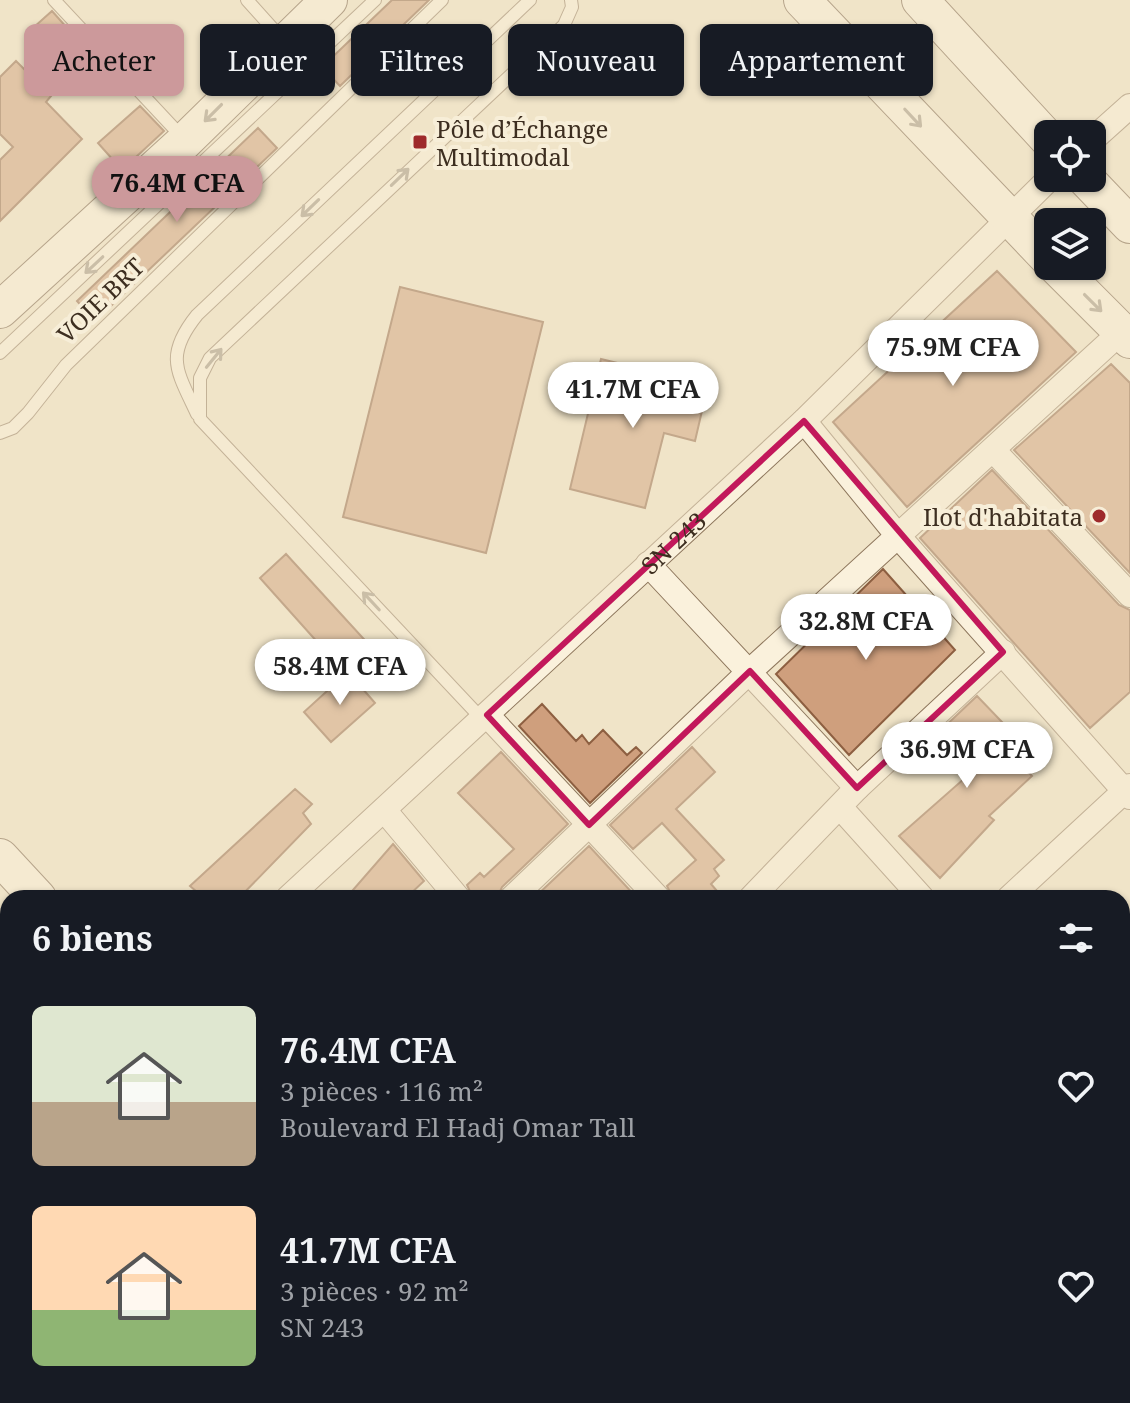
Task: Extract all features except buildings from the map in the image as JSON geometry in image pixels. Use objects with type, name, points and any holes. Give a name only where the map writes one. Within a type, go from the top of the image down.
[{"type":"street","points":[[303,24],[329,0]]},
{"type":"street","points":[[802,0],[1034,244]]},
{"type":"street","points":[[920,0],[1034,124]]},
{"type":"street","points":[[0,310],[230,96]]},
{"type":"street","points":[[1106,127],[1130,106]]},
{"type":"street","name":"SN 243","points":[[297,890],[804,421],[1035,192]]},
{"type":"street","points":[[1098,192],[1130,225]]},
{"type":"street","points":[[520,890],[750,671],[1126,335],[1070,280]]},
{"type":"street","points":[[804,421],[898,536],[1128,791],[1018,890]]},
{"type":"street","points":[[994,451],[1130,595]]},
{"type":"street","points":[[648,564],[857,788]]},
{"type":"street","points":[[759,890],[857,788],[1003,652]]},
{"type":"street","points":[[485,717],[650,890]]},
{"type":"street","points":[[840,807],[915,890]]},
{"type":"street","points":[[385,811],[451,890]]},
{"type":"street","points":[[0,857],[31,890]]},
{"type":"lane","points":[[54,0],[185,141]]},
{"type":"lane","points":[[247,0],[268,24]]},
{"type":"lane","name":"VOIE BRT","points":[[0,353],[375,0]]},
{"type":"lane","name":"VOIE BRT","points":[[0,433],[13,428],[66,365],[442,0]]},
{"type":"lane","points":[[485,717],[200,419],[174,363],[182,334],[209,304],[530,0]]},
{"type":"lane","points":[[200,419],[200,378],[210,358],[564,25],[572,7],[571,0]]},
{"type":"highlighted area","points":[[804,421],[1003,652],[857,788],[750,671],[589,825],[487,715]]},
{"type":"place","name":"Pôle d’Échange Multimodal","points":[[420,142]]},
{"type":"place","name":"Ilot d'habitata","points":[[1099,516]]}]
